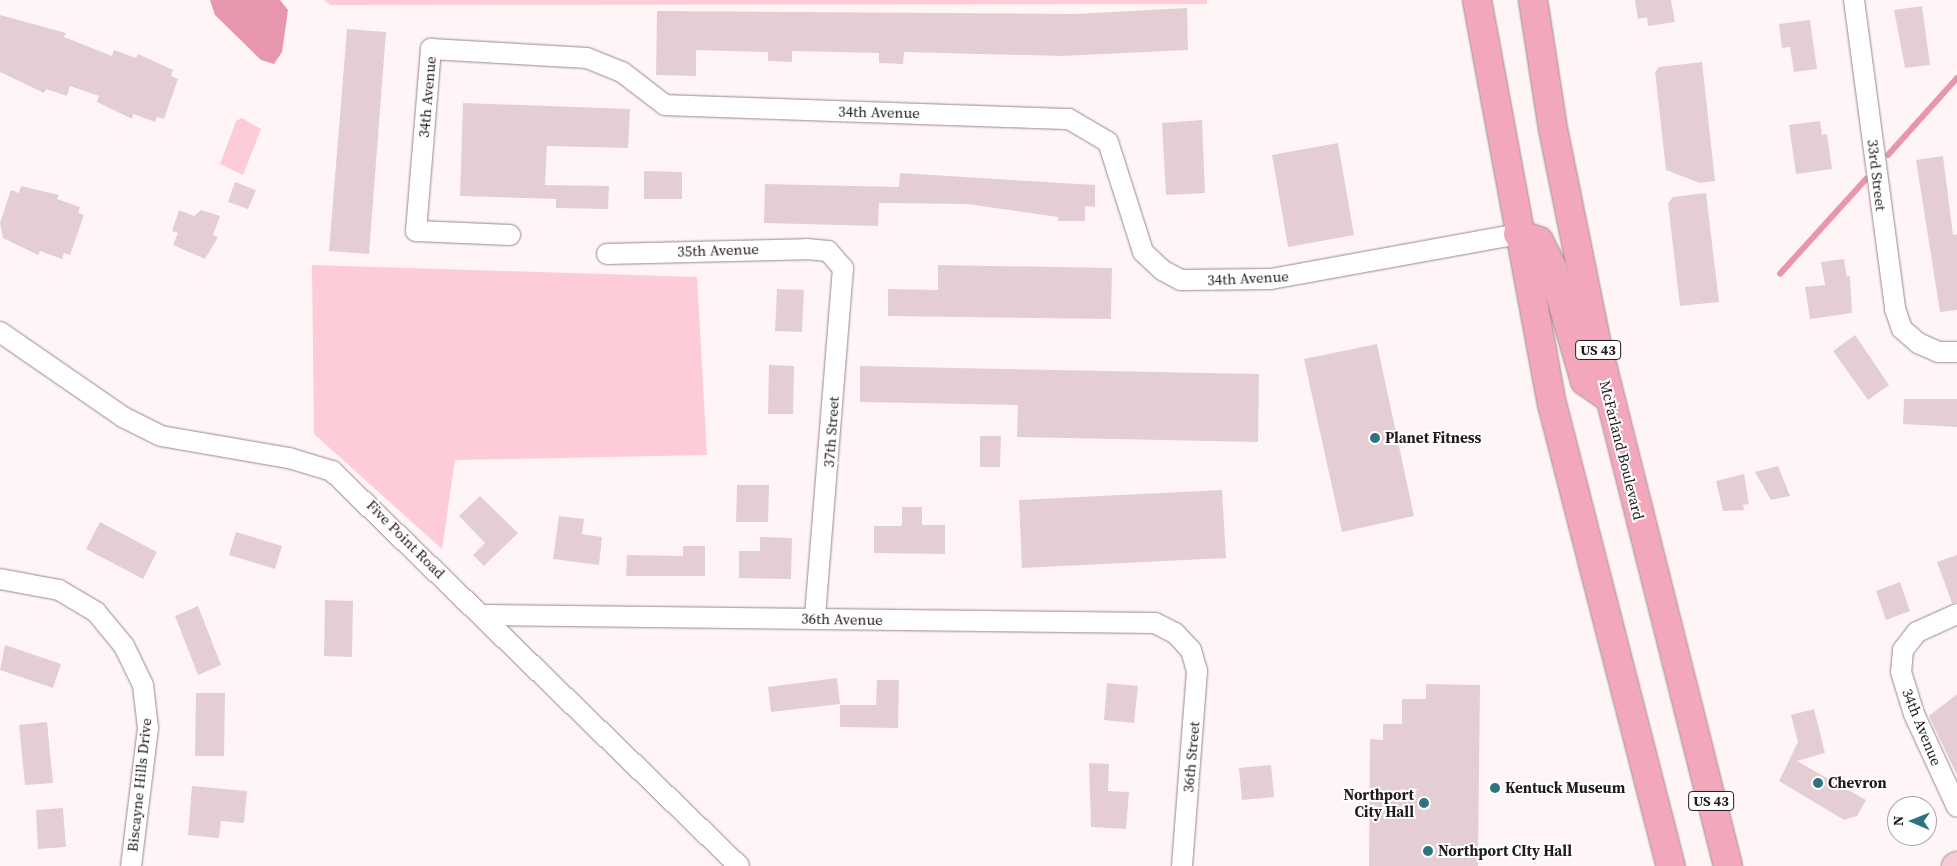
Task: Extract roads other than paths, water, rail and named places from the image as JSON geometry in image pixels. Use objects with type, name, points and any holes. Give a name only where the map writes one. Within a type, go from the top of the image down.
[{"type":"highway","points":[[1477,0],[1518,234],[1560,438],[1671,866]]},
{"type":"highway","name":"McFarland Boulevard","points":[[1533,0],[1568,212],[1609,398],[1728,866]]},
{"type":"highway","points":[[1518,234],[1539,242],[1552,267],[1584,381],[1609,398]]},
{"type":"street","name":"33rd Street","points":[[1854,0],[1895,309],[1902,329],[1918,343],[1938,352],[1957,352]]},
{"type":"street","name":"34th Avenue","points":[[510,234],[416,231],[431,49],[587,58],[622,72],[665,105],[1068,119],[1108,142],[1144,252],[1162,270],[1182,280],[1271,279],[1518,234]]},
{"type":"street","name":"35th Avenue","points":[[607,254],[828,251]]},
{"type":"street","name":"37th Street","points":[[816,619],[844,290],[843,268],[828,251]]},
{"type":"street","name":"Five Point Road","points":[[0,332],[123,417],[161,436],[289,458],[332,471],[483,615],[739,866]]},
{"type":"street","name":"Biscayne Hills Drive","points":[[0,579],[59,590],[96,612],[124,646],[143,685],[148,728],[131,866]]},
{"type":"street","name":"34th Avenue","points":[[1957,614],[1917,632],[1903,650],[1901,672],[1914,714],[1957,807]]},
{"type":"street","name":"36th Avenue","points":[[483,615],[1133,620],[1175,633],[1191,650]]},
{"type":"street","name":"36th Street","points":[[1182,866],[1197,693],[1191,650]]},
{"type":"waterway","points":[[1888,155],[1957,78]]},
{"type":"waterway","points":[[1780,274],[1866,179]]},
{"type":"place","name":"Planet Fitness","points":[[1375,438]]},
{"type":"place","name":"Chevron","points":[[1818,783]]},
{"type":"place","name":"Kentuck Museum","points":[[1495,788]]},
{"type":"place","name":"Northport City Hall","points":[[1424,803]]},
{"type":"place","name":"Northport CIty Hall","points":[[1428,851]]}]
